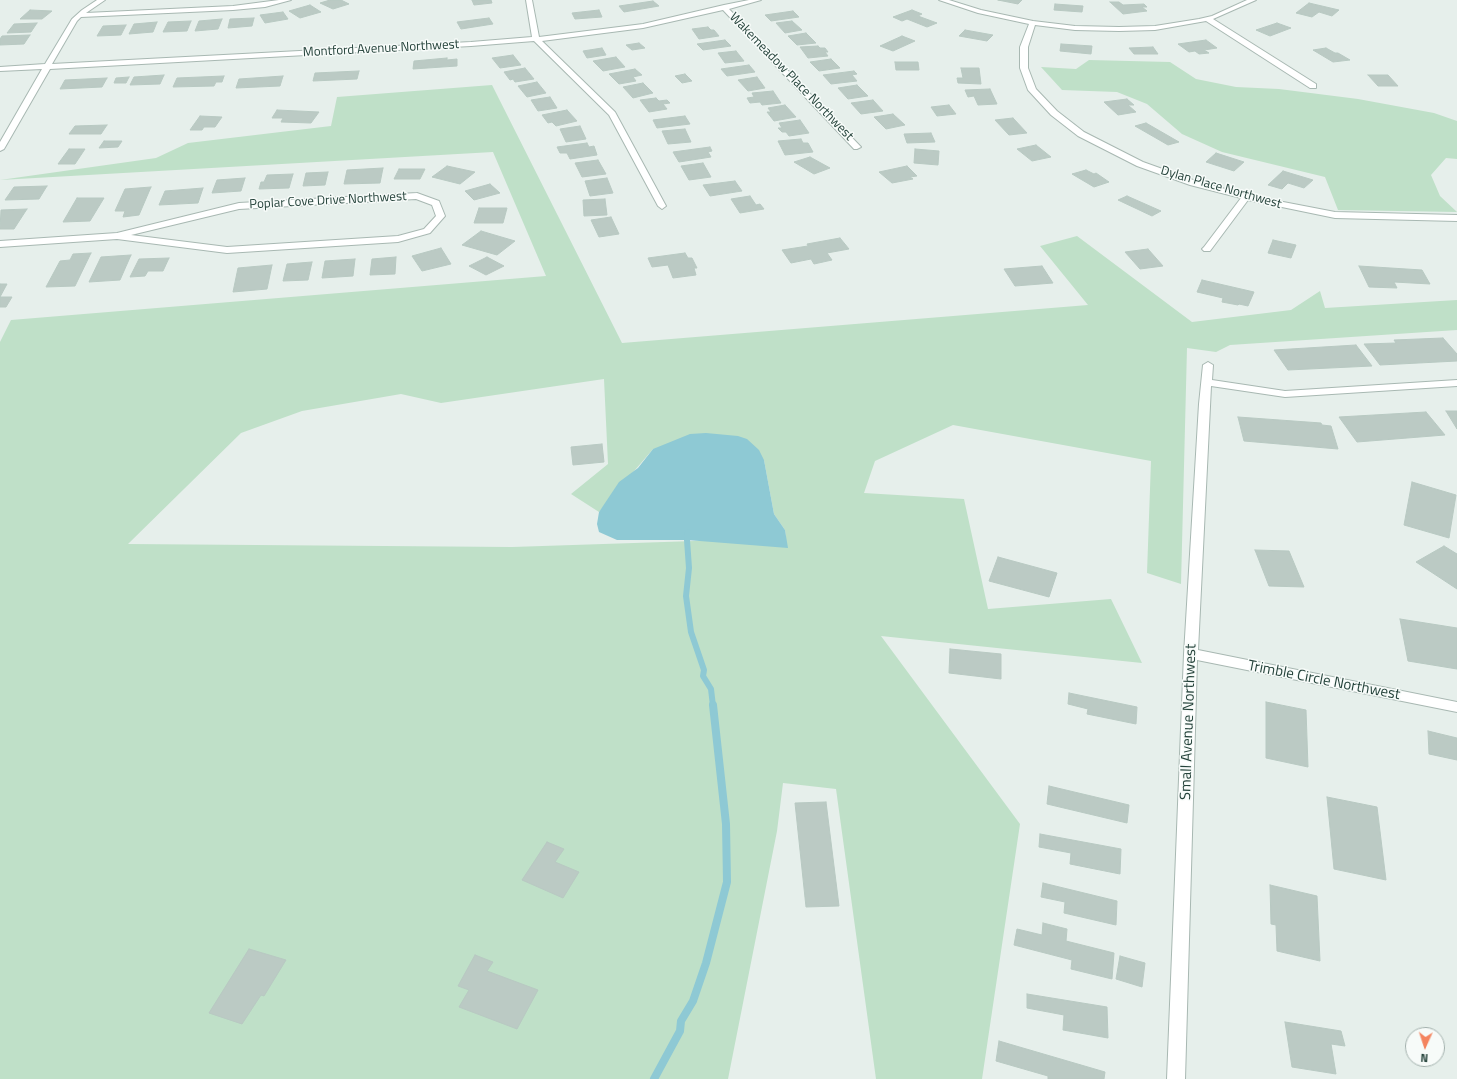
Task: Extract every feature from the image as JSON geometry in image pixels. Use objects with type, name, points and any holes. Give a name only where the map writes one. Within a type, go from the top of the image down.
[{"type":"street","points":[[0,150],[74,20],[102,0]]},
{"type":"street","points":[[79,15],[233,8],[265,5],[288,0]]},
{"type":"street","points":[[529,0],[536,39],[612,114],[662,206]]},
{"type":"street","name":"Montford Avenue Northwest","points":[[0,68],[470,44],[536,39],[643,26],[758,0]]},
{"type":"street","points":[[942,0],[980,12],[1033,23],[1074,28],[1130,29],[1177,25],[1207,19],[1253,0]]},
{"type":"street","name":"Wakemeadow Place Northwest","points":[[724,8],[857,147]]},
{"type":"street","points":[[1207,19],[1313,86]]},
{"type":"street","name":"Dylan Place Northwest","points":[[1033,23],[1024,47],[1024,68],[1032,90],[1054,113],[1081,134],[1124,157],[1193,183],[1246,197],[1335,215],[1457,218]]},
{"type":"street","name":"Poplar Cove Drive Northwest","points":[[0,244],[117,236],[239,206],[276,203],[417,196],[436,203],[441,216],[427,231],[398,239],[254,249],[227,250],[117,236]]},
{"type":"street","points":[[1207,249],[1246,197]]},
{"type":"street","name":"Small Avenue Northwest","points":[[1176,1079],[1191,654],[1204,404],[1208,365]]},
{"type":"street","points":[[1206,382],[1285,394],[1457,383]]},
{"type":"street","name":"Trimble Circle Northwest","points":[[1191,654],[1457,707]]},
{"type":"green space","points":[[1089,60],[1170,62],[1196,79],[1236,87],[1279,89],[1358,99],[1434,113],[1457,121],[1457,159],[1446,158],[1431,175],[1440,196],[1457,212],[1338,210],[1325,177],[1222,152],[1182,134],[1147,104],[1117,92],[1062,90],[1041,67],[1076,69]]},
{"type":"green space","points":[[492,85],[622,343],[1088,305],[1040,246],[1077,236],[1192,322],[1291,310],[1320,291],[1325,308],[1457,300],[1457,330],[1230,345],[1216,352],[1187,348],[1181,584],[1147,573],[1151,461],[953,425],[875,461],[864,493],[964,499],[988,609],[1111,599],[1142,663],[881,636],[1020,824],[982,1079],[876,1079],[836,789],[783,783],[777,831],[728,1079],[0,1079],[0,342],[11,320],[546,276],[493,152],[0,180],[156,158],[188,143],[331,126],[337,97]],"holes":[[[604,379],[608,464],[571,494],[599,512],[653,449],[764,460],[774,514],[785,530],[786,538],[512,547],[128,544],[241,433],[302,411],[401,394],[441,403]]]},
{"type":"water","points":[[706,433],[738,436],[747,439],[759,450],[764,460],[774,514],[785,530],[788,548],[687,540],[617,540],[599,532],[597,524],[599,512],[619,482],[638,468],[653,449],[690,434]]},
{"type":"building","points":[[330,0],[341,0],[349,4],[333,9],[320,3]]},
{"type":"building","points":[[472,0],[491,0],[492,3],[474,5]]},
{"type":"building","points":[[998,0],[1022,0],[1018,4]]},
{"type":"building","points":[[653,1],[659,6],[624,12],[619,6]]},
{"type":"building","points":[[1110,2],[1119,2],[1123,5],[1144,4],[1147,7],[1142,7],[1147,11],[1123,14]]},
{"type":"building","points":[[1309,3],[1339,10],[1332,16],[1319,12],[1312,17],[1296,13]]},
{"type":"building","points":[[1055,4],[1083,6],[1082,12],[1054,10]]},
{"type":"building","points":[[310,5],[321,12],[300,18],[289,11]]},
{"type":"building","points":[[30,10],[52,11],[42,19],[20,19]]},
{"type":"building","points":[[599,10],[602,17],[575,19],[572,13]]},
{"type":"building","points":[[912,10],[922,14],[918,16],[937,23],[927,27],[907,19],[902,21],[893,17]]},
{"type":"building","points":[[793,11],[799,17],[771,21],[765,15]]},
{"type":"building","points":[[283,12],[288,19],[265,23],[260,15]]},
{"type":"building","points":[[254,18],[252,26],[228,28],[230,19]]},
{"type":"building","points":[[489,18],[493,24],[461,29],[457,22]]},
{"type":"building","points":[[222,19],[218,29],[195,31],[199,21]]},
{"type":"building","points":[[191,21],[187,31],[163,32],[168,22]]},
{"type":"building","points":[[792,21],[802,30],[785,33],[776,23]]},
{"type":"building","points":[[157,22],[153,32],[129,34],[134,24]]},
{"type":"building","points":[[37,23],[31,32],[7,33],[14,24]]},
{"type":"building","points":[[1277,23],[1291,28],[1270,36],[1256,30]]},
{"type":"building","points":[[126,25],[121,35],[97,36],[103,26]]},
{"type":"building","points":[[708,27],[711,30],[714,30],[719,36],[699,39],[692,29]]},
{"type":"building","points":[[965,30],[993,35],[987,41],[959,36]]},
{"type":"building","points":[[806,33],[816,43],[797,45],[788,36]]},
{"type":"building","points":[[30,35],[24,44],[0,45],[0,39],[2,36]]},
{"type":"building","points":[[902,36],[915,41],[893,51],[880,46]]},
{"type":"building","points":[[725,40],[731,46],[703,50],[697,44]]},
{"type":"building","points":[[1206,40],[1217,48],[1204,50],[1209,53],[1199,54],[1195,51],[1189,52],[1178,44]]},
{"type":"building","points":[[639,43],[645,48],[632,50],[626,45]]},
{"type":"building","points":[[1061,44],[1092,46],[1091,54],[1060,51]]},
{"type":"building","points":[[818,46],[820,48],[825,48],[828,52],[825,52],[828,56],[808,58],[800,47]]},
{"type":"building","points":[[1153,47],[1158,54],[1134,54],[1129,48]]},
{"type":"building","points":[[602,48],[606,55],[587,58],[583,51]]},
{"type":"building","points":[[1326,48],[1350,60],[1333,62],[1313,50]]},
{"type":"building","points":[[736,51],[744,61],[725,63],[718,53]]},
{"type":"building","points":[[513,55],[521,65],[500,68],[492,58]]},
{"type":"building","points":[[616,57],[625,67],[603,71],[593,61]]},
{"type":"building","points":[[447,58],[447,60],[457,59],[457,66],[413,69],[414,61]]},
{"type":"building","points":[[831,59],[840,68],[819,71],[810,62]]},
{"type":"building","points":[[895,62],[918,62],[919,70],[896,70]]},
{"type":"building","points":[[749,65],[755,72],[727,76],[721,69]]},
{"type":"building","points":[[525,68],[534,79],[515,82],[513,79],[510,80],[504,72]]},
{"type":"building","points":[[961,68],[979,68],[981,84],[958,83],[957,78],[963,78]]},
{"type":"building","points":[[635,69],[642,75],[633,77],[636,81],[619,84],[609,74]]},
{"type":"building","points":[[359,71],[357,79],[313,81],[315,73]]},
{"type":"building","points":[[854,71],[857,74],[852,75],[857,81],[831,84],[823,75]]},
{"type":"building","points":[[685,74],[692,81],[682,83],[675,76]]},
{"type":"building","points":[[164,75],[160,84],[130,85],[134,77]]},
{"type":"building","points":[[1368,75],[1388,75],[1398,86],[1378,86]]},
{"type":"building","points":[[224,76],[222,82],[216,82],[214,86],[173,87],[177,78]]},
{"type":"building","points":[[283,76],[280,86],[236,88],[239,79]]},
{"type":"building","points":[[129,77],[126,83],[114,83],[116,78]]},
{"type":"building","points":[[757,77],[765,88],[748,91],[738,80]]},
{"type":"building","points":[[107,78],[102,87],[60,89],[65,80]]},
{"type":"building","points":[[537,82],[546,93],[527,97],[518,86]]},
{"type":"building","points":[[643,83],[653,93],[633,98],[623,87]]},
{"type":"building","points":[[857,85],[868,96],[848,99],[838,88]]},
{"type":"building","points":[[990,89],[997,104],[978,105],[974,96],[968,97],[965,90]]},
{"type":"building","points":[[773,91],[781,103],[762,105],[760,102],[750,103],[747,98],[754,97],[752,93]]},
{"type":"building","points":[[550,97],[557,108],[538,111],[531,100]]},
{"type":"building","points":[[656,98],[659,101],[667,100],[670,103],[663,104],[667,109],[649,112],[640,100]]},
{"type":"building","points":[[1127,99],[1134,105],[1128,105],[1136,112],[1118,115],[1104,102]]},
{"type":"building","points":[[873,100],[883,111],[861,114],[851,103]]},
{"type":"building","points":[[785,105],[796,117],[774,121],[767,112],[771,112],[768,108]]},
{"type":"building","points":[[949,105],[956,114],[937,116],[931,107]]},
{"type":"building","points":[[277,110],[319,112],[311,123],[281,122],[283,118],[272,118]]},
{"type":"building","points":[[567,110],[577,121],[556,126],[552,122],[548,123],[542,115]]},
{"type":"building","points":[[893,114],[905,125],[886,129],[874,117]]},
{"type":"building","points":[[200,116],[222,117],[215,127],[204,127],[202,130],[190,130]]},
{"type":"building","points":[[685,116],[690,124],[657,128],[653,120]]},
{"type":"building","points":[[1013,118],[1027,133],[1009,135],[995,120]]},
{"type":"building","points":[[800,120],[809,133],[789,136],[786,132],[782,132],[778,128],[782,128],[779,123]]},
{"type":"building","points":[[1146,123],[1179,142],[1168,145],[1135,126]]},
{"type":"building","points":[[107,125],[101,134],[69,134],[75,126]]},
{"type":"building","points":[[580,126],[586,139],[566,142],[560,129]]},
{"type":"building","points":[[685,129],[691,142],[668,144],[662,131]]},
{"type":"building","points":[[931,133],[935,142],[907,143],[904,134]]},
{"type":"building","points":[[801,139],[803,143],[808,143],[813,152],[785,155],[778,141]]},
{"type":"building","points":[[104,141],[122,141],[118,147],[99,148]]},
{"type":"building","points":[[587,143],[589,147],[594,146],[597,155],[570,159],[567,153],[560,153],[557,147]]},
{"type":"building","points":[[1036,145],[1051,157],[1032,161],[1017,149]]},
{"type":"building","points":[[710,147],[712,151],[708,152],[711,157],[679,162],[673,152]]},
{"type":"building","points":[[69,149],[85,149],[75,164],[58,164]]},
{"type":"building","points":[[915,149],[939,151],[938,165],[914,163]]},
{"type":"building","points":[[1216,153],[1244,162],[1234,171],[1206,162]]},
{"type":"building","points":[[810,157],[830,168],[814,174],[794,162]]},
{"type":"building","points":[[598,160],[606,174],[582,177],[575,163]]},
{"type":"building","points":[[703,163],[711,177],[689,180],[681,166]]},
{"type":"building","points":[[447,166],[475,172],[460,184],[432,177]]},
{"type":"building","points":[[907,166],[917,176],[910,177],[913,179],[892,183],[879,172]]},
{"type":"building","points":[[383,168],[380,183],[344,184],[347,170]]},
{"type":"building","points":[[399,169],[425,169],[420,179],[394,179]]},
{"type":"building","points":[[1086,170],[1094,174],[1096,173],[1109,182],[1094,187],[1072,174]]},
{"type":"building","points":[[1283,171],[1313,180],[1304,188],[1288,183],[1282,189],[1268,185]]},
{"type":"building","points":[[328,172],[325,185],[303,186],[306,173]]},
{"type":"building","points":[[293,174],[289,188],[259,189],[261,182],[264,182],[267,175]]},
{"type":"building","points":[[245,178],[241,191],[212,193],[217,180]]},
{"type":"building","points":[[607,178],[613,193],[590,196],[585,181]]},
{"type":"building","points":[[735,181],[742,191],[710,196],[703,185]]},
{"type":"building","points":[[490,184],[500,193],[474,200],[465,191]]},
{"type":"building","points":[[47,186],[39,199],[5,200],[14,187]]},
{"type":"building","points":[[151,187],[139,215],[123,217],[125,211],[115,211],[125,189]]},
{"type":"building","points":[[203,188],[198,203],[159,205],[165,191]]},
{"type":"building","points":[[750,196],[756,205],[760,204],[764,209],[740,213],[731,199]]},
{"type":"building","points":[[1127,196],[1161,211],[1152,216],[1118,200]]},
{"type":"building","points":[[77,198],[104,198],[90,221],[63,222]]},
{"type":"building","points":[[605,199],[607,215],[584,216],[583,200]]},
{"type":"building","points":[[479,208],[507,208],[503,223],[474,223]]},
{"type":"building","points":[[27,209],[14,229],[0,229],[1,210]]},
{"type":"building","points":[[611,217],[619,234],[599,237],[591,220]]},
{"type":"building","points":[[481,231],[515,241],[497,255],[462,245]]},
{"type":"building","points":[[840,238],[849,249],[827,253],[832,260],[814,264],[811,259],[791,263],[782,250],[808,246],[807,244]]},
{"type":"building","points":[[1273,240],[1296,245],[1291,258],[1268,253]]},
{"type":"building","points":[[441,248],[451,264],[422,271],[412,256]]},
{"type":"building","points":[[1148,249],[1163,266],[1140,269],[1125,252]]},
{"type":"building","points":[[91,253],[75,286],[46,287],[60,261],[70,260],[73,254]]},
{"type":"building","points":[[685,253],[688,258],[692,258],[697,268],[694,268],[696,275],[673,278],[668,265],[652,267],[648,258]]},
{"type":"building","points":[[131,255],[120,280],[89,282],[101,257]]},
{"type":"building","points":[[396,257],[395,274],[370,275],[372,259]]},
{"type":"building","points":[[487,257],[504,266],[486,275],[469,266]]},
{"type":"building","points":[[169,258],[163,271],[148,271],[145,276],[130,277],[139,259]]},
{"type":"building","points":[[355,259],[353,276],[322,278],[325,261]]},
{"type":"building","points":[[312,262],[308,280],[283,281],[287,264]]},
{"type":"building","points":[[272,265],[267,289],[233,292],[238,268]]},
{"type":"building","points":[[1042,266],[1053,283],[1015,286],[1004,269]]},
{"type":"building","points":[[1359,266],[1422,270],[1430,284],[1394,282],[1397,288],[1369,287]]},
{"type":"building","points":[[1202,280],[1254,292],[1248,306],[1222,302],[1223,298],[1197,292]]},
{"type":"building","points":[[0,284],[7,284],[0,297]]},
{"type":"building","points":[[0,297],[12,297],[6,307],[0,307]]},
{"type":"building","points":[[1443,338],[1457,354],[1457,361],[1380,365],[1364,344],[1396,343],[1394,340]]},
{"type":"building","points":[[1356,345],[1372,366],[1288,370],[1274,350]]},
{"type":"building","points":[[1446,411],[1457,411],[1457,429]]},
{"type":"building","points":[[1426,412],[1445,435],[1357,442],[1339,417]]},
{"type":"building","points":[[1238,417],[1321,423],[1322,425],[1331,426],[1338,449],[1244,441]]},
{"type":"building","points":[[602,444],[604,462],[573,465],[571,447]]},
{"type":"building","points":[[1412,482],[1456,495],[1449,538],[1404,525]]},
{"type":"building","points":[[1444,546],[1457,554],[1457,589],[1416,562]]},
{"type":"building","points":[[1255,550],[1289,551],[1304,587],[1269,586]]},
{"type":"building","points":[[998,557],[1057,573],[1049,597],[989,581]]},
{"type":"building","points":[[1400,619],[1457,628],[1457,669],[1408,661]]},
{"type":"building","points":[[950,649],[1001,654],[1001,679],[949,673]]},
{"type":"building","points":[[1069,693],[1137,707],[1136,724],[1087,714],[1088,709],[1068,704]]},
{"type":"building","points":[[1266,702],[1306,710],[1308,767],[1266,758]]},
{"type":"building","points":[[1428,731],[1457,738],[1457,760],[1429,754]]},
{"type":"building","points":[[1049,786],[1129,805],[1127,823],[1047,804]]},
{"type":"building","points":[[1327,797],[1377,807],[1386,880],[1334,869]]},
{"type":"building","points":[[826,802],[839,906],[806,907],[795,803]]},
{"type":"building","points":[[1040,834],[1121,849],[1120,874],[1070,864],[1071,853],[1039,847]]},
{"type":"building","points":[[547,842],[564,849],[555,862],[579,872],[563,898],[522,880]]},
{"type":"building","points":[[1043,883],[1117,901],[1116,925],[1064,913],[1065,902],[1041,897]]},
{"type":"building","points":[[1270,885],[1317,896],[1320,961],[1277,951],[1276,925],[1271,924]]},
{"type":"building","points":[[1043,923],[1067,929],[1066,941],[1114,953],[1112,979],[1071,969],[1072,960],[1014,945],[1017,929],[1042,935]]},
{"type":"building","points":[[249,949],[286,960],[264,996],[261,995],[242,1024],[209,1013]]},
{"type":"building","points":[[475,955],[493,962],[487,971],[538,990],[517,1029],[459,1007],[469,990],[458,986]]},
{"type":"building","points":[[1120,956],[1145,963],[1142,987],[1116,979]]},
{"type":"building","points":[[1027,994],[1107,1007],[1108,1038],[1063,1030],[1064,1015],[1027,1008]]},
{"type":"building","points":[[1285,1022],[1341,1031],[1345,1046],[1331,1044],[1336,1074],[1292,1067]]},
{"type":"building","points":[[999,1041],[1105,1072],[1104,1079],[1048,1079],[1048,1076],[996,1061]]},
{"type":"waterway","points":[[688,532],[687,540],[689,568],[686,596],[691,632],[704,670],[703,676],[711,689],[713,706]]},
{"type":"waterway","points":[[654,1079],[680,1031],[681,1021],[693,1001],[706,963],[727,882],[726,824],[713,705]]}]
